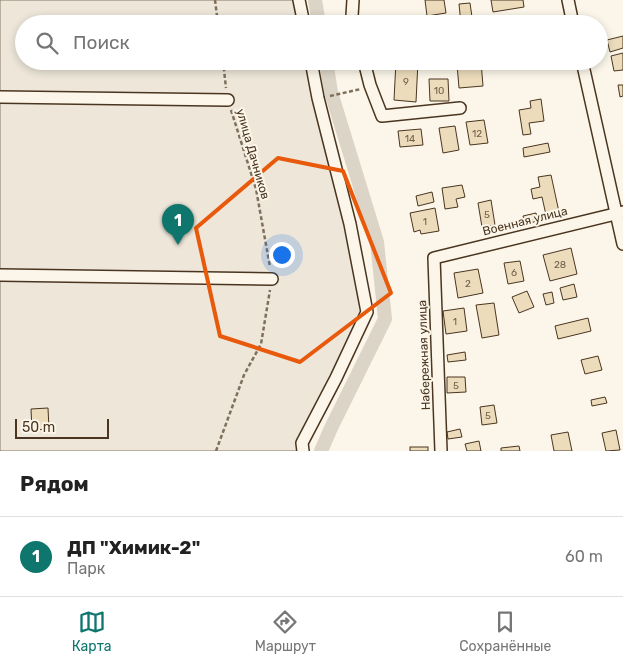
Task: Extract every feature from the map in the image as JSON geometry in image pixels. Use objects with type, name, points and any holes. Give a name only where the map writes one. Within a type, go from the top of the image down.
[{"type":"street","points":[[299,0],[302,15]]},
{"type":"street","points":[[352,15],[353,0]]},
{"type":"street","points":[[568,0],[571,15]]},
{"type":"street","points":[[304,451],[302,443],[336,378],[367,312],[350,224],[313,70]]},
{"type":"street","points":[[366,70],[382,116],[460,108]]},
{"type":"street","points":[[584,70],[619,212],[623,244]]},
{"type":"street","points":[[0,97],[228,100]]},
{"type":"street","name":"Военная улица","points":[[434,258],[619,212]]},
{"type":"street","name":"Набережная улица","points":[[434,258],[441,451]]},
{"type":"street","points":[[0,275],[272,279]]},
{"type":"path","points":[[215,0],[217,15]]},
{"type":"path","name":"улица Дачников","points":[[216,451],[244,375],[261,344],[272,279],[256,189],[228,100],[224,70]]},
{"type":"path","points":[[325,97],[370,85]]},
{"type":"highlighted area","points":[[278,158],[343,171],[391,293],[300,362],[220,336],[196,228]]},
{"type":"shaded area","points":[[0,0],[301,0],[304,15],[15,15],[15,70],[315,70],[369,312],[350,363],[309,442],[307,451],[0,451]]},
{"type":"building","points":[[425,0],[444,0],[446,13],[427,15]]},
{"type":"building","points":[[491,0],[523,0],[524,7],[493,12]]},
{"type":"building","points":[[470,3],[472,15],[460,15],[459,4]]},
{"type":"building","points":[[623,36],[623,48],[610,52],[608,40]]},
{"type":"building","points":[[623,53],[623,70],[614,71],[611,56]]},
{"type":"building","points":[[396,70],[418,70],[416,102],[394,100]]},
{"type":"building","points":[[458,70],[482,70],[483,86],[459,88]]},
{"type":"building","points":[[429,79],[448,79],[449,101],[430,101]]},
{"type":"building","points":[[618,85],[623,85],[623,96],[620,97]]},
{"type":"building","points":[[541,99],[544,121],[529,123],[531,134],[523,135],[519,110],[531,108],[530,101]]},
{"type":"building","points":[[484,120],[488,143],[470,145],[466,122]]},
{"type":"building","points":[[455,126],[459,150],[443,153],[439,128]]},
{"type":"building","points":[[421,129],[423,145],[400,147],[398,131]]},
{"type":"building","points":[[548,143],[550,152],[524,157],[523,148]]},
{"type":"building","points":[[551,175],[559,212],[546,215],[542,197],[533,199],[531,189],[540,187],[538,177]]},
{"type":"building","points":[[462,185],[465,197],[456,199],[458,207],[445,209],[442,188]]},
{"type":"building","points":[[432,192],[434,202],[418,206],[416,196]]},
{"type":"building","points":[[491,200],[495,225],[482,227],[478,203]]},
{"type":"building","points":[[435,208],[439,231],[421,234],[420,230],[414,232],[410,213]]},
{"type":"building","points":[[536,213],[538,221],[525,224],[523,216]]},
{"type":"building","points":[[571,248],[577,274],[550,281],[543,255]]},
{"type":"building","points":[[520,261],[524,281],[508,284],[504,263]]},
{"type":"building","points":[[478,269],[483,293],[458,298],[454,273]]},
{"type":"building","points":[[574,284],[577,297],[563,300],[560,288]]},
{"type":"building","points":[[527,291],[534,307],[519,313],[512,297]]},
{"type":"building","points":[[552,292],[554,303],[546,305],[543,294]]},
{"type":"building","points":[[494,303],[499,335],[482,338],[476,305]]},
{"type":"building","points":[[464,308],[467,331],[446,334],[443,311]]},
{"type":"building","points":[[588,318],[591,331],[558,339],[555,326]]},
{"type":"building","points":[[465,352],[466,360],[448,362],[447,355]]},
{"type":"building","points":[[598,356],[602,370],[585,374],[581,360]]},
{"type":"building","points":[[447,377],[465,377],[466,392],[447,393]]},
{"type":"building","points":[[605,397],[607,403],[592,406],[591,400]]},
{"type":"building","points":[[494,405],[497,423],[482,425],[480,407]]},
{"type":"building","points":[[48,408],[49,429],[32,430],[31,409]]},
{"type":"building","points":[[460,429],[462,437],[448,439],[447,432]]},
{"type":"building","points":[[616,430],[620,450],[606,451],[602,433]]},
{"type":"building","points":[[568,432],[572,451],[554,451],[551,435]]},
{"type":"building","points":[[479,441],[481,451],[467,451],[465,444]]},
{"type":"building","points":[[519,446],[520,451],[501,451],[501,448]]},
{"type":"building","points":[[410,447],[428,447],[428,451],[410,451]]},
{"type":"waterway","points":[[315,0],[318,15]]},
{"type":"waterway","points":[[321,451],[385,319],[377,242],[331,92],[327,70]]},
{"type":"place","name":"ДП \"Химик-2\"","points":[[178,245]]}]
